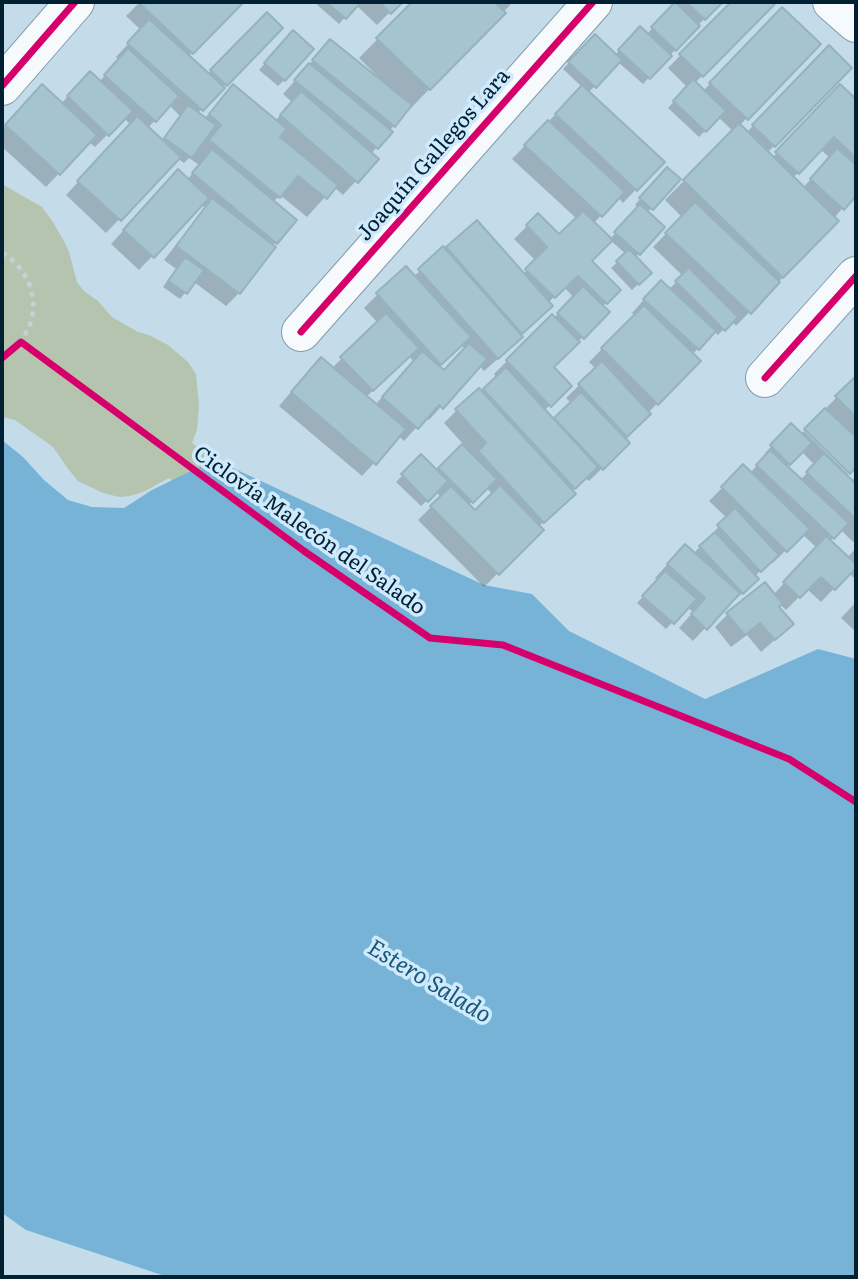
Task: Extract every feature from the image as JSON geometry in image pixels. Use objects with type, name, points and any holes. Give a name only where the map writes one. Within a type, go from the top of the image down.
[{"type":"street","points":[[2,86],[75,2]]},
{"type":"street","name":"Joaquín Gallegos Lara","points":[[301,332],[593,2]]},
{"type":"street","points":[[832,2],[856,23]]},
{"type":"street","points":[[765,378],[856,276]]},
{"type":"path","points":[[2,253],[12,258],[27,276],[33,298],[32,321],[21,342],[13,349]]},
{"type":"path","points":[[21,342],[29,348]]},
{"type":"green space","points":[[2,184],[42,207],[65,243],[77,282],[84,291],[98,301],[112,317],[168,345],[188,362],[196,374],[199,405],[197,430],[192,443],[389,589],[370,625],[169,478],[130,496],[119,497],[103,493],[78,481],[53,447],[15,420],[2,417]]},
{"type":"water","name":"Estero Salado","points":[[2,440],[68,500],[92,507],[124,508],[152,490],[218,461],[484,585],[532,594],[569,631],[705,699],[818,649],[856,659],[856,1277],[168,1277],[26,1230],[2,1213]]},
{"type":"building","points":[[138,2],[244,2],[193,54]]},
{"type":"building","points":[[326,2],[361,2],[346,19]]},
{"type":"building","points":[[379,2],[403,2],[391,14]]},
{"type":"building","points":[[412,2],[494,2],[506,13],[430,90],[376,38]]},
{"type":"building","points":[[675,2],[700,26],[676,51],[651,27]]},
{"type":"building","points":[[686,2],[723,2],[705,20]]},
{"type":"building","points":[[731,2],[775,4],[703,77],[679,54]]},
{"type":"building","points":[[782,7],[821,44],[748,120],[709,83]]},
{"type":"building","points":[[267,12],[283,28],[227,86],[210,70]]},
{"type":"building","points":[[149,19],[225,88],[203,111],[127,43]]},
{"type":"building","points":[[640,26],[672,56],[650,79],[618,50]]},
{"type":"building","points":[[293,30],[314,49],[285,81],[264,63]]},
{"type":"building","points":[[595,34],[622,60],[596,88],[568,62]]},
{"type":"building","points":[[330,39],[412,105],[395,127],[312,60]]},
{"type":"building","points":[[829,45],[852,68],[775,147],[752,125]]},
{"type":"building","points":[[128,48],[179,96],[156,122],[104,75]]},
{"type":"building","points":[[309,63],[393,132],[378,149],[294,80]]},
{"type":"building","points":[[90,71],[133,111],[109,136],[67,96]]},
{"type":"building","points":[[693,79],[726,111],[706,132],[673,101]]},
{"type":"building","points":[[42,84],[97,135],[60,175],[5,125]]},
{"type":"building","points":[[233,84],[287,129],[280,137],[338,185],[327,199],[298,176],[280,198],[209,140],[221,125],[209,114]]},
{"type":"building","points":[[840,84],[856,99],[856,158],[834,137],[799,174],[775,152]]},
{"type":"building","points":[[582,85],[665,162],[637,191],[555,114]]},
{"type":"building","points":[[301,91],[379,159],[358,183],[280,115]]},
{"type":"building","points":[[188,105],[216,125],[192,158],[164,138]]},
{"type":"building","points":[[137,116],[181,157],[121,221],[77,181]]},
{"type":"building","points":[[548,120],[625,192],[602,217],[524,145]]},
{"type":"building","points":[[739,123],[839,221],[783,278],[683,180]]},
{"type":"building","points":[[837,148],[856,165],[856,196],[844,210],[810,179]]},
{"type":"building","points":[[212,149],[297,220],[277,244],[192,173]]},
{"type":"building","points":[[667,167],[681,179],[653,210],[639,198]]},
{"type":"building","points":[[178,169],[209,198],[154,258],[123,230]]},
{"type":"building","points":[[212,198],[276,247],[240,294],[176,246]]},
{"type":"building","points":[[695,202],[780,282],[751,314],[665,233]]},
{"type":"building","points":[[640,204],[665,227],[640,255],[614,232]]},
{"type":"building","points":[[583,211],[613,240],[592,261],[621,290],[607,304],[578,276],[555,298],[525,269],[547,247],[526,225],[538,213],[559,234]]},
{"type":"building","points":[[477,220],[553,306],[522,334],[446,247]]},
{"type":"building","points":[[443,246],[523,337],[498,359],[418,269]]},
{"type":"building","points":[[629,249],[652,273],[639,285],[616,261]]},
{"type":"building","points":[[185,257],[204,270],[187,294],[168,281]]},
{"type":"building","points":[[406,266],[471,337],[441,365],[376,293]]},
{"type":"building","points":[[689,268],[738,317],[725,331],[675,281]]},
{"type":"building","points":[[661,280],[716,331],[699,350],[643,299]]},
{"type":"building","points":[[583,286],[610,312],[584,339],[557,313]]},
{"type":"building","points":[[644,305],[701,361],[658,405],[601,348]]},
{"type":"building","points":[[386,313],[419,348],[373,391],[340,357]]},
{"type":"building","points":[[552,314],[580,342],[554,367],[572,386],[551,407],[506,360]]},
{"type":"building","points":[[469,343],[487,359],[443,409],[439,405],[418,429],[382,397],[422,351],[444,370]]},
{"type":"building","points":[[321,357],[406,429],[376,465],[291,392]]},
{"type":"building","points":[[602,361],[651,414],[627,437],[578,384]]},
{"type":"building","points":[[506,367],[598,467],[575,489],[483,389]]},
{"type":"building","points":[[856,376],[856,417],[835,396]]},
{"type":"building","points":[[479,388],[576,494],[544,523],[478,451],[486,443],[455,409]]},
{"type":"building","points":[[581,392],[630,443],[603,470],[554,418]]},
{"type":"building","points":[[825,408],[856,437],[856,467],[850,474],[804,429]]},
{"type":"building","points":[[791,423],[812,443],[790,465],[770,445]]},
{"type":"building","points":[[462,444],[497,479],[473,503],[438,468]]},
{"type":"building","points":[[770,450],[849,523],[834,539],[756,465]]},
{"type":"building","points":[[824,453],[856,484],[856,519],[806,472]]},
{"type":"building","points":[[421,454],[448,481],[428,502],[401,474]]},
{"type":"building","points":[[743,464],[810,529],[787,552],[721,487]]},
{"type":"building","points":[[500,485],[544,530],[499,575],[430,506],[451,486],[475,510]]},
{"type":"building","points":[[735,508],[779,555],[761,572],[717,525]]},
{"type":"building","points":[[715,532],[759,579],[743,594],[699,546]]},
{"type":"building","points":[[826,536],[856,564],[856,568],[835,590],[821,577],[800,598],[783,582]]},
{"type":"building","points":[[685,544],[740,593],[707,630],[691,614],[705,598],[667,564]]},
{"type":"building","points":[[665,571],[697,599],[674,624],[642,596]]},
{"type":"building","points":[[765,582],[783,604],[779,607],[794,624],[775,640],[760,623],[745,635],[726,613]]},
{"type":"cycle path","points":[[2,86],[75,2]]},
{"type":"cycle path","points":[[301,332],[593,2]]},
{"type":"cycle path","points":[[765,378],[856,276]]},
{"type":"cycle path","name":"Ciclovía Malecón del Salado","points":[[2,358],[21,342],[304,551],[430,638],[503,645],[789,759],[856,802]]}]
